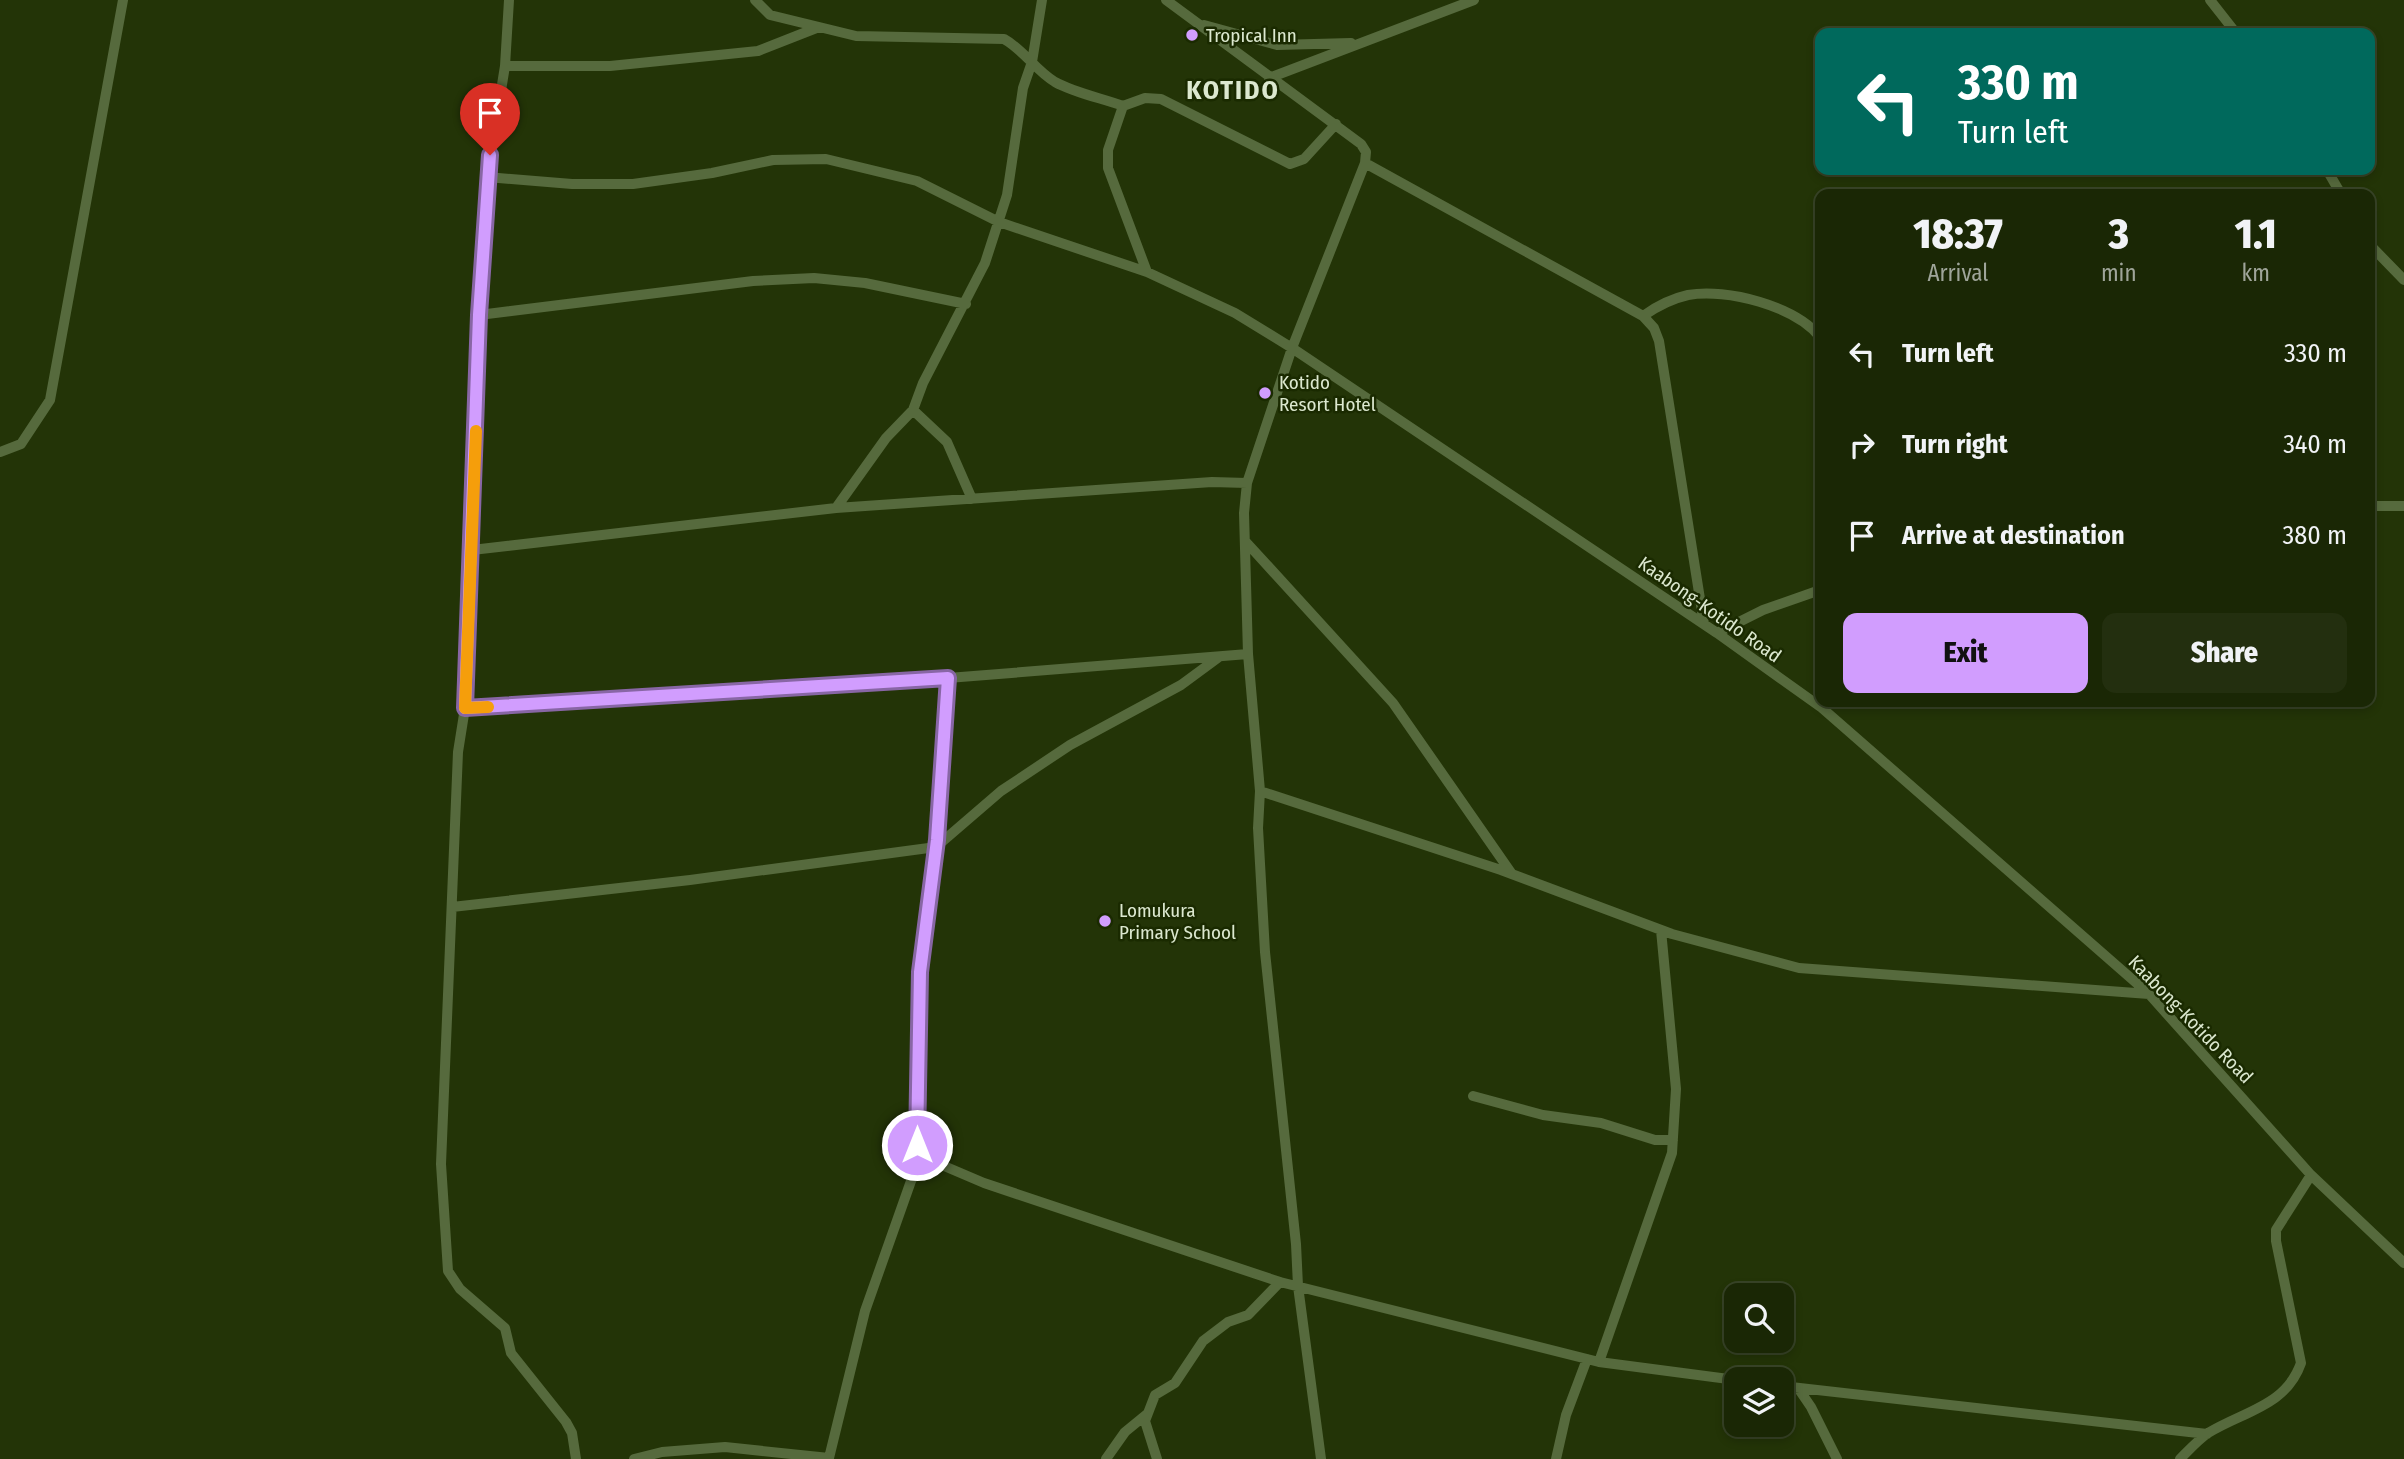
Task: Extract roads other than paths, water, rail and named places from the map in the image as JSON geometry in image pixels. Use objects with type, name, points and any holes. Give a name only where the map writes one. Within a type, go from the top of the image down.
[{"type":"street","points":[[0,452],[21,444],[50,400],[124,0]]},
{"type":"street","points":[[509,0],[505,66],[487,177],[479,315],[465,708],[458,751],[441,1164],[448,1272],[460,1289],[505,1328],[512,1353],[572,1433],[576,1459]]},
{"type":"street","points":[[755,0],[770,15],[856,36],[1004,39],[1019,48],[1056,82],[1123,106],[1145,97],[1161,99],[1294,164],[1304,159],[1336,124]]},
{"type":"street","points":[[836,508],[886,438],[913,411],[923,383],[985,263],[1007,195],[1023,88],[1032,62],[1042,0]]},
{"type":"street","points":[[1166,0],[1269,78],[1336,124],[1361,144],[1366,152],[1365,163],[1292,348],[1247,483],[1244,513],[1248,654],[1260,791],[1258,828],[1265,953],[1293,1209],[1297,1286],[1321,1459]]},
{"type":"street","points":[[2210,0],[2232,28]]},
{"type":"street","points":[[1269,78],[1469,1]]},
{"type":"street","points":[[1194,21],[1237,36],[1277,45],[1310,47],[1365,42]]},
{"type":"street","points":[[505,66],[610,66],[758,51],[820,27]]},
{"type":"street","points":[[1123,106],[1108,150],[1108,168],[1147,272]]},
{"type":"street","name":"Kaabong-Kotido Road","points":[[487,177],[572,184],[634,184],[690,177],[773,160],[826,159],[917,181],[999,222],[1147,272],[1235,313],[1292,348],[1704,624],[1815,703]]},
{"type":"street","points":[[1365,163],[1643,316],[1654,328],[1659,341],[1704,624]]},
{"type":"street","points":[[2375,250],[2404,280]]},
{"type":"street","points":[[479,315],[753,281],[814,278],[865,283],[966,304]]},
{"type":"street","points":[[1643,316],[1663,302],[1690,295],[1724,296],[1790,311],[1815,333]]},
{"type":"street","points":[[913,411],[940,432],[947,442],[972,499]]},
{"type":"street","points":[[472,550],[836,508],[1212,482],[1247,483]]},
{"type":"street","points":[[2375,506],[2404,506]]},
{"type":"street","points":[[1246,542],[1394,704],[1513,874]]},
{"type":"street","points":[[1717,633],[1763,610],[1815,592]]},
{"type":"street","points":[[465,708],[948,678],[1248,654]]},
{"type":"street","points":[[452,907],[690,880],[936,847],[1001,791],[1070,745],[1181,685],[1219,657]]},
{"type":"street","points":[[948,678],[936,847],[920,972],[917,1145],[923,1157],[984,1183],[1280,1282],[1599,1362],[1724,1378]]},
{"type":"street","name":"Kaabong-Kotido Road","points":[[1821,707],[2149,995],[2311,1175],[2404,1263]]},
{"type":"street","points":[[1260,791],[1513,874],[1661,930],[1798,968],[2149,995]]},
{"type":"street","points":[[1599,1362],[1672,1153],[1676,1089],[1661,930]]},
{"type":"street","points":[[1473,1096],[1543,1115],[1601,1123],[1655,1140],[1673,1140]]},
{"type":"street","points":[[634,1459],[662,1452],[725,1447],[828,1458],[864,1311],[911,1181],[923,1157]]},
{"type":"street","points":[[2180,1459],[2207,1434],[2270,1404],[2295,1380],[2301,1363],[2276,1230],[2311,1175]]},
{"type":"street","points":[[1157,1459],[1145,1428],[1147,1414],[1155,1395],[1175,1383],[1203,1341],[1228,1322],[1248,1315],[1280,1282]]},
{"type":"street","points":[[1556,1459],[1566,1415],[1587,1359]]},
{"type":"street","points":[[1794,1388],[2207,1434]]},
{"type":"street","points":[[1798,1388],[1811,1407],[1837,1459]]},
{"type":"street","points":[[1106,1459],[1125,1432],[1147,1414]]},
{"type":"place","name":"Tropical Inn","points":[[1192,35]]},
{"type":"place","name":"Kotido Resort Hotel","points":[[1265,393]]},
{"type":"place","name":"Lomukura Primary School","points":[[1105,921]]},
{"type":"district","name":"KOTIDO","points":[[1233,90]]}]
